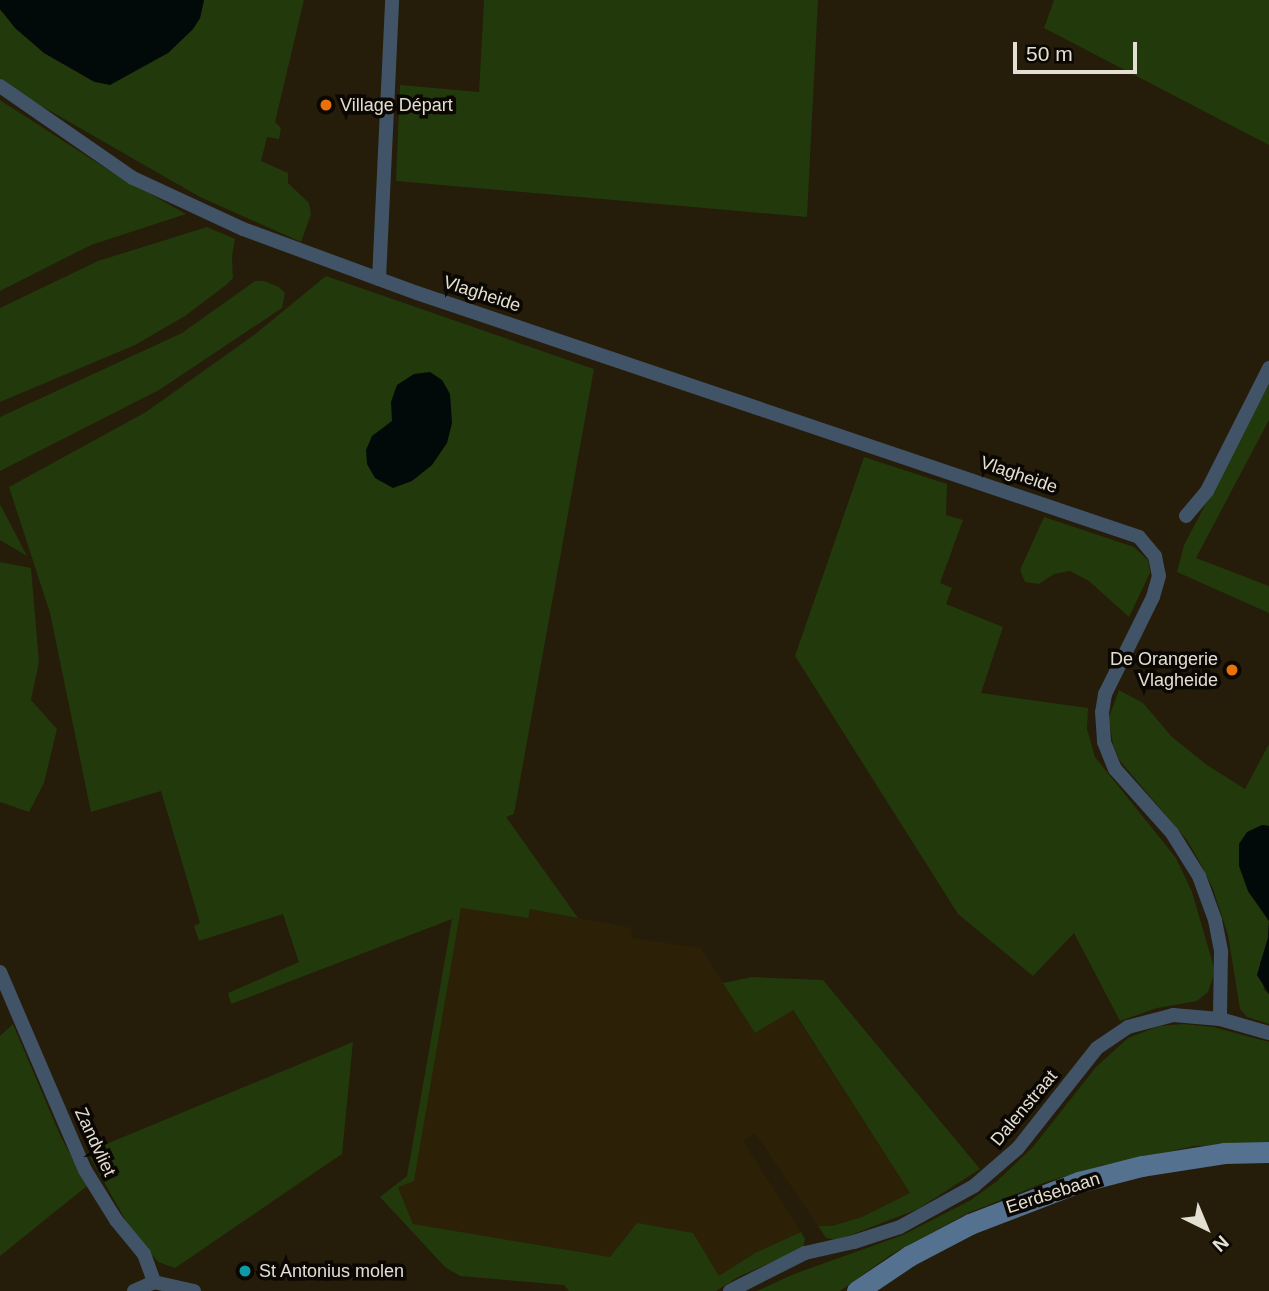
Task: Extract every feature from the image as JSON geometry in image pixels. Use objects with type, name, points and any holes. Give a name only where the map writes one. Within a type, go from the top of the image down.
[{"type":"main road","name":"Eerdsebaan","points":[[857,1291],[909,1256],[970,1224],[1080,1182],[1142,1166],[1211,1155],[1269,1152]]},
{"type":"street","points":[[379,279],[392,0]]},
{"type":"street","name":"Vlagheide","points":[[0,86],[76,142],[167,196],[243,229],[379,279],[1133,533],[1144,541],[1155,556],[1159,576],[1153,597],[1105,694],[1102,712],[1104,743],[1115,769],[1172,833],[1199,876],[1215,920],[1222,952],[1220,1019]]},
{"type":"street","points":[[1186,516],[1206,491],[1269,368]]},
{"type":"street","name":"Zandvliet","points":[[0,972],[82,1164],[104,1202],[144,1254],[154,1282]]},
{"type":"street","name":"Dalenstraat","points":[[730,1291],[805,1253],[854,1242],[900,1227],[974,1186],[1018,1148],[1097,1048],[1128,1027],[1174,1015],[1220,1019],[1269,1033]]},
{"type":"street","points":[[134,1291],[154,1282],[194,1291]]},
{"type":"shaded area","points":[[0,0],[204,0],[200,18],[193,29],[168,53],[110,85],[95,82],[44,53],[15,28],[0,9]]},
{"type":"shaded area","points":[[430,372],[442,380],[450,394],[452,423],[447,443],[432,465],[412,481],[393,488],[375,478],[367,464],[366,450],[372,436],[392,421],[391,402],[397,385],[414,374]]},
{"type":"shaded area","points":[[1262,825],[1269,826],[1269,921],[1248,891],[1239,866],[1239,844],[1247,832]]},
{"type":"shaded area","points":[[461,907],[527,918],[530,909],[632,928],[631,938],[701,948],[755,1033],[792,1010],[910,1193],[862,1217],[832,1226],[818,1226],[755,1133],[743,1141],[801,1232],[755,1253],[719,1277],[637,1223],[610,1257],[413,1224],[398,1186],[414,1180]]},
{"type":"shaded area","points":[[1269,921],[1269,994],[1257,975],[1268,938]]},
{"type":"green space","points":[[204,0],[304,0],[275,122],[281,128],[279,139],[267,137],[261,161],[288,173],[288,183],[309,203],[311,214],[301,242],[200,197],[38,104],[0,78],[0,10],[44,53],[94,82],[168,53],[193,29],[200,18]]},
{"type":"green space","points":[[484,0],[818,0],[807,217],[396,181],[400,85],[479,92]]},
{"type":"green space","points":[[1054,0],[1269,0],[1269,145],[1044,28]]},
{"type":"green space","points":[[0,100],[113,173],[186,214],[91,245],[0,291]]},
{"type":"green space","points":[[207,227],[235,239],[232,256],[233,278],[226,285],[185,316],[135,345],[0,402],[0,308],[98,261]]},
{"type":"green space","points":[[326,276],[594,369],[514,814],[506,817],[578,918],[530,909],[528,918],[461,908],[414,1181],[398,1187],[413,1224],[610,1257],[637,1223],[693,1233],[719,1276],[755,1253],[801,1232],[805,1239],[803,1248],[738,1277],[716,1291],[569,1291],[564,1285],[460,1276],[445,1267],[380,1197],[407,1176],[452,919],[231,1004],[228,993],[299,962],[283,914],[199,941],[194,926],[200,923],[161,791],[91,812],[50,613],[9,487],[146,412],[254,335]]},
{"type":"green space","points":[[255,281],[264,281],[279,287],[285,293],[282,308],[159,390],[0,471],[0,417],[182,333]]},
{"type":"green space","points":[[1269,384],[1269,420],[1196,558],[1269,586],[1269,613],[1177,572],[1184,545]]},
{"type":"green space","points":[[864,457],[947,484],[946,515],[963,520],[940,583],[952,588],[946,604],[1003,627],[981,693],[1088,708],[1087,729],[1095,757],[1176,858],[1192,892],[1215,971],[1208,992],[1197,1001],[1157,1008],[1120,1021],[1074,933],[1033,976],[958,914],[795,656]]},
{"type":"green space","points":[[0,504],[27,556],[0,540]]},
{"type":"green space","points":[[1044,517],[1134,547],[1148,560],[1150,573],[1129,617],[1089,581],[1070,571],[1054,574],[1039,584],[1025,582],[1020,570]]},
{"type":"green space","points":[[0,562],[31,568],[39,662],[31,700],[57,729],[44,783],[29,812],[0,802]]},
{"type":"green space","points":[[1119,690],[1143,703],[1172,737],[1207,765],[1245,789],[1269,744],[1269,826],[1262,825],[1248,891],[1269,921],[1268,938],[1260,963],[1264,990],[1269,994],[1269,1024],[1247,1017],[1240,1009],[1228,935],[1213,889],[1202,866],[1187,840],[1120,761],[1113,745],[1109,717]]},
{"type":"green space","points":[[752,977],[823,980],[980,1169],[918,1209],[838,1240],[826,1238],[818,1226],[832,1226],[862,1217],[910,1193],[793,1010],[755,1033],[723,983]]},
{"type":"green space","points":[[13,1024],[60,1135],[87,1186],[0,1256],[0,1036]]},
{"type":"green space","points":[[1184,1024],[1213,1027],[1269,1042],[1269,1144],[1195,1146],[1100,1166],[1046,1182],[968,1213],[892,1254],[840,1291],[757,1291],[794,1274],[903,1235],[971,1200],[997,1181],[1033,1147],[1096,1067],[1128,1038],[1159,1026]]},
{"type":"green space","points":[[353,1042],[342,1154],[175,1268],[158,1262],[130,1228],[87,1152]]},
{"type":"place","name":"Village Départ","points":[[326,105]]},
{"type":"place","name":"De Orangerie Vlagheide","points":[[1232,670]]},
{"type":"place","name":"St Antonius molen","points":[[245,1271]]}]
